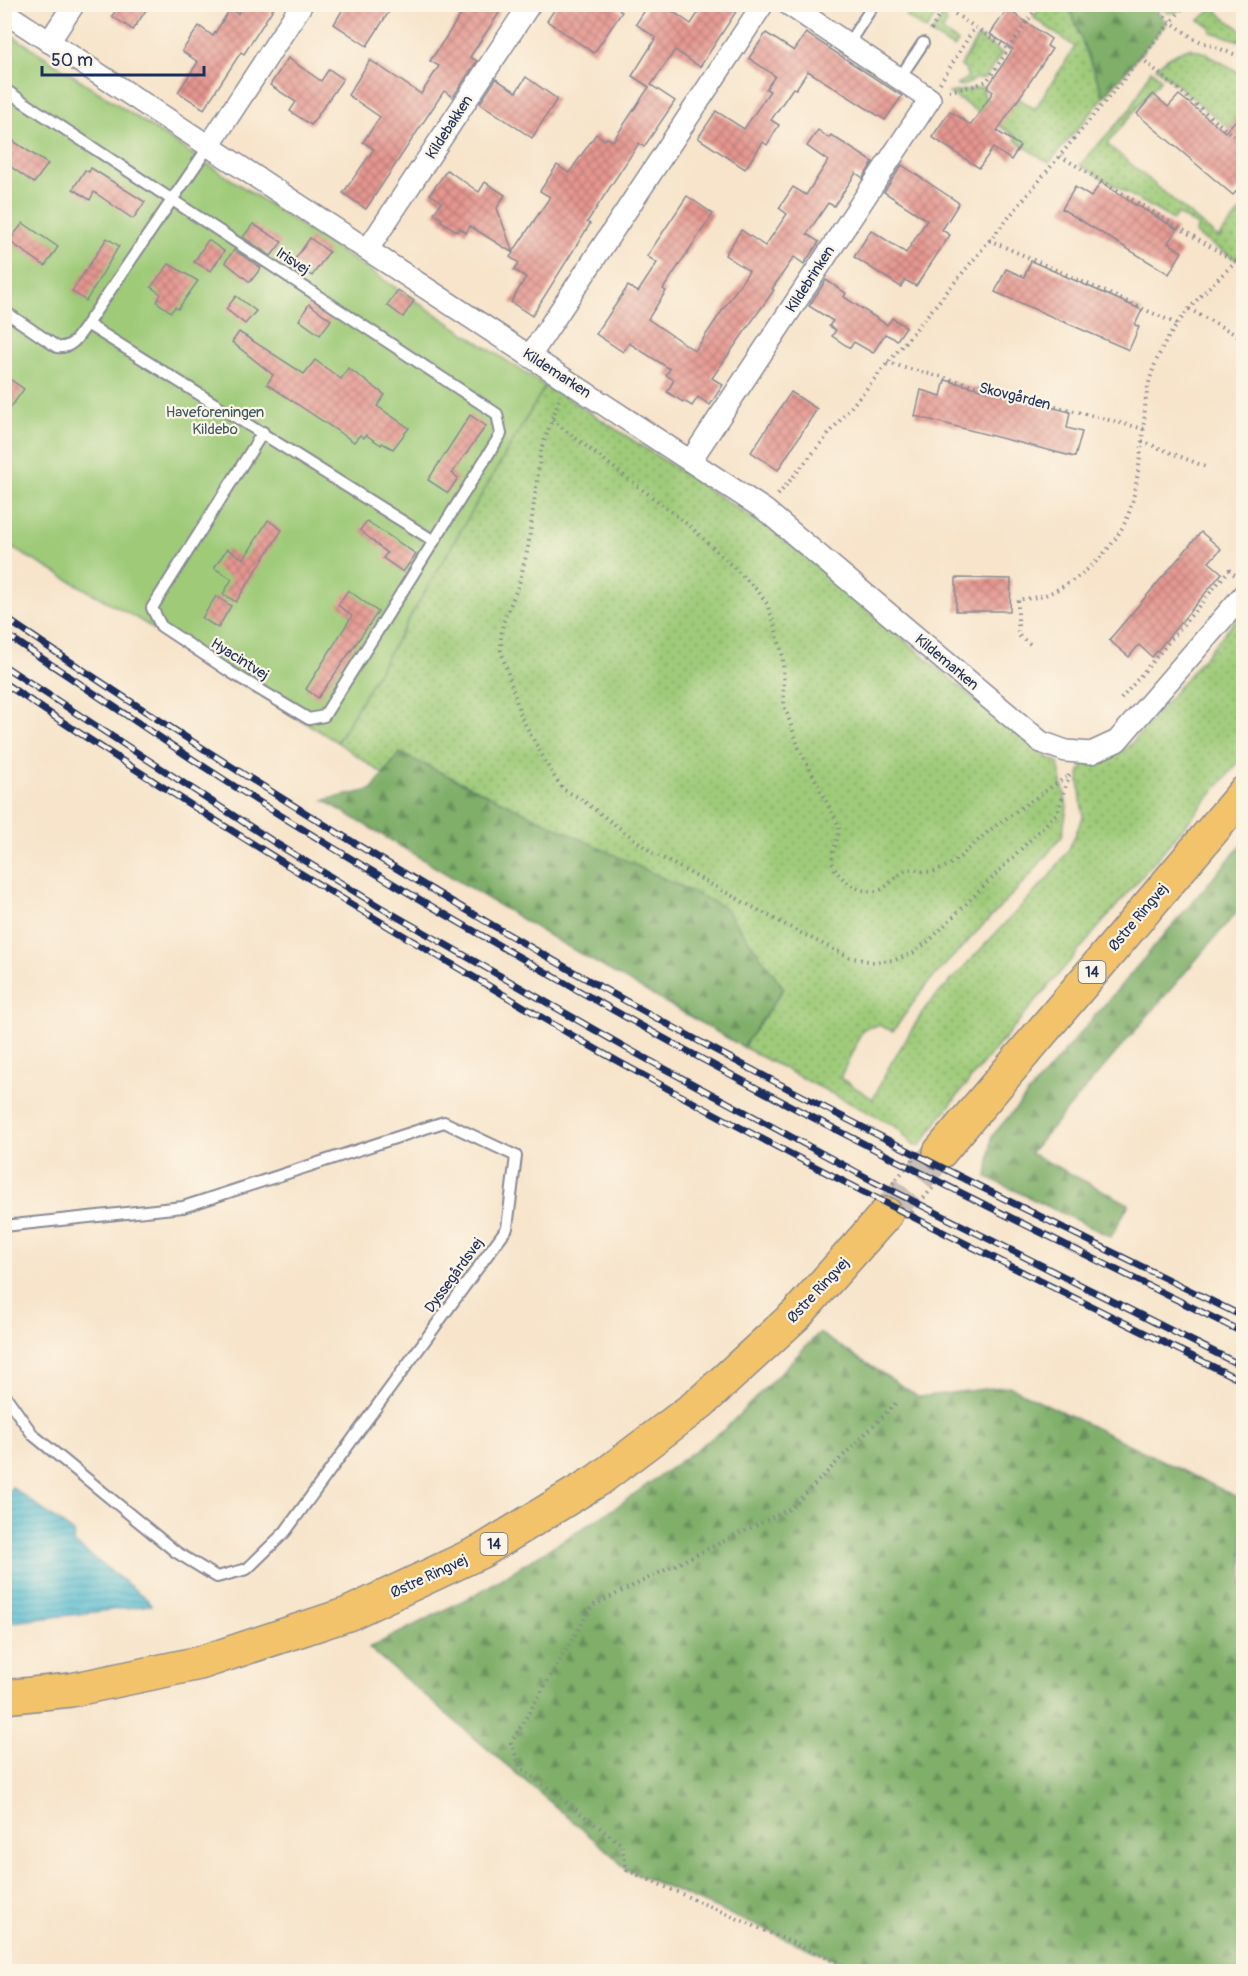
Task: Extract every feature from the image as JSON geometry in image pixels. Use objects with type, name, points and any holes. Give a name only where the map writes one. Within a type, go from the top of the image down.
[{"type":"main road","name":"Østre Ringvej","points":[[933,1161],[1244,793]]},
{"type":"main road","name":"Østre Ringvej","points":[[4,1697],[71,1690],[200,1663],[348,1614],[482,1551],[598,1480],[700,1403],[798,1313],[893,1208]]},
{"type":"street","points":[[49,42],[74,4]]},
{"type":"street","points":[[209,146],[302,4]]},
{"type":"street","name":"Kildebakken","points":[[368,249],[530,4]]},
{"type":"street","points":[[530,356],[763,4]]},
{"type":"street","points":[[788,4],[930,99]]},
{"type":"street","name":"Kildemarken","points":[[4,12],[765,510],[1041,742],[1069,751],[1091,753],[1117,741],[1244,594]]},
{"type":"street","name":"Kildebrinken","points":[[691,460],[930,99]]},
{"type":"lane","points":[[848,44],[874,4]]},
{"type":"lane","points":[[899,79],[923,43]]},
{"type":"lane","name":"Irisvej","points":[[4,89],[498,414],[501,434],[468,485]]},
{"type":"lane","points":[[4,311],[57,347],[65,348],[72,344],[209,146]]},
{"type":"lane","points":[[87,324],[434,541]]},
{"type":"lane","name":"Hyacintvej","points":[[263,432],[152,608],[160,626],[309,719],[324,716],[468,485]]},
{"type":"lane","name":"Dyssegårdsvej","points":[[4,1226],[183,1207],[444,1122],[516,1156],[507,1228],[285,1532],[247,1569],[217,1577],[176,1552],[33,1436],[4,1394]]},
{"type":"path","points":[[930,99],[943,92],[987,81],[1039,4]]},
{"type":"path","points":[[1152,4],[1194,39],[1244,58]]},
{"type":"path","points":[[765,510],[1186,4]]},
{"type":"path","points":[[923,43],[942,6],[1008,49]]},
{"type":"path","points":[[930,99],[975,27]]},
{"type":"path","points":[[1141,58],[1244,145]]},
{"type":"path","points":[[1060,156],[1236,262]]},
{"type":"path","points":[[989,240],[1177,324]]},
{"type":"path","points":[[1030,644],[1018,634],[1018,600],[1045,595],[1075,580],[1099,558],[1117,536],[1127,517],[1134,490],[1148,386],[1160,354],[1177,324],[1189,309],[1207,288],[1244,255]]},
{"type":"path","points":[[1189,309],[1244,339]]},
{"type":"path","name":"Skovgården","points":[[887,363],[1143,429]]},
{"type":"path","points":[[566,379],[541,450],[528,548],[519,584],[503,623],[501,636],[501,651],[522,719],[564,790],[578,797],[653,853],[849,957],[872,962],[894,960],[913,953],[931,939],[1058,812],[1070,774],[1069,751]]},
{"type":"path","points":[[552,420],[691,527],[758,590],[767,604],[783,657],[784,705],[799,748],[839,829],[832,860],[833,867],[840,876],[856,887],[869,891],[881,889],[901,873],[910,869],[932,872],[942,868],[959,858],[988,832],[1070,774]]},
{"type":"path","points":[[1142,441],[1206,467]]},
{"type":"path","points":[[1121,699],[1229,570],[1244,582]]},
{"type":"path","points":[[893,1208],[933,1161]]},
{"type":"path","points":[[893,1208],[933,1161]]},
{"type":"path","points":[[859,1971],[627,1870],[621,1844],[520,1767],[511,1743],[592,1606],[791,1508],[897,1403]]},
{"type":"green space","points":[[914,4],[929,5],[939,11],[926,30],[906,16]]},
{"type":"green space","points":[[1068,4],[1104,97],[1049,163],[1015,140],[1017,137],[949,93],[983,87],[985,97],[1003,109],[1019,99],[1035,109],[1075,47],[1033,17],[1042,5]]},
{"type":"green space","points":[[1068,5],[1148,5],[1162,16],[1166,24],[1104,97]]},
{"type":"green space","points":[[1155,5],[1183,5],[1177,12],[1168,13]]},
{"type":"green space","points":[[1214,7],[1223,17],[1243,31],[1243,42],[1211,32],[1210,26],[1199,20]]},
{"type":"green space","points":[[944,14],[947,16],[945,18],[947,23],[942,31],[958,42],[954,48],[931,34]]},
{"type":"green space","name":"Haveforeningen Kildebo","points":[[4,30],[545,386],[337,742],[133,616],[5,544]]},
{"type":"green space","points":[[978,37],[1002,53],[985,78],[957,85],[968,77],[965,69],[960,66]]},
{"type":"green space","points":[[1189,48],[1205,53],[1243,75],[1243,111],[1229,128],[1156,68],[1171,56]]},
{"type":"green space","points":[[1151,70],[1161,79],[1107,144],[1218,238],[1243,208],[1243,251],[1235,259],[1195,234],[1198,226],[1177,214],[1173,220],[1080,165],[1131,108]]},
{"type":"green space","points":[[545,386],[574,402],[757,521],[765,523],[1040,754],[1058,762],[1067,807],[1062,836],[1026,880],[926,985],[893,1031],[878,1025],[863,1029],[840,1078],[873,1099],[891,1063],[926,1007],[1048,878],[1069,849],[1083,817],[1079,781],[1080,770],[1085,763],[1104,760],[1131,744],[1243,611],[1243,757],[985,1061],[920,1146],[912,1144],[898,1128],[743,1047],[784,988],[400,753],[383,774],[337,742]]},
{"type":"green space","points":[[400,753],[724,907],[784,988],[743,1047],[553,938],[324,800],[371,790]]},
{"type":"green space","points":[[1243,843],[1243,905],[1030,1153],[1129,1204],[1111,1237],[987,1177],[992,1136]]},
{"type":"green space","points":[[819,1333],[919,1397],[1009,1386],[1243,1500],[1243,1971],[861,1971],[627,1870],[369,1648],[478,1593],[612,1510],[726,1428]]},
{"type":"water","points":[[12,1487],[74,1533],[73,1542],[148,1600],[151,1605],[5,1623],[5,1496]]},
{"type":"building","points":[[120,4],[150,4],[133,30],[112,16]]},
{"type":"building","points":[[243,4],[276,4],[244,54],[241,52],[204,109],[178,92],[198,62],[182,51],[199,26],[213,36],[230,9],[238,14]]},
{"type":"building","points":[[346,4],[394,4],[367,46],[334,24]]},
{"type":"building","points":[[468,4],[505,4],[470,57],[477,61],[453,97],[444,91],[366,209],[343,193],[374,149],[363,142],[380,117],[348,95],[370,60],[421,94],[439,66],[430,61]]},
{"type":"building","points":[[558,4],[611,4],[622,12],[594,53],[547,21]]},
{"type":"building","points":[[649,4],[662,4],[691,24],[704,4],[741,4],[700,67],[675,50],[651,85],[675,101],[644,147],[639,143],[587,222],[590,224],[532,316],[511,302],[526,277],[514,270],[519,263],[510,257],[513,253],[470,226],[466,233],[460,228],[458,232],[441,221],[442,219],[434,213],[442,202],[430,194],[447,170],[479,192],[485,182],[505,195],[497,208],[513,252],[550,197],[540,191],[557,165],[569,173],[596,134],[605,140],[607,138],[613,141],[649,87],[632,76],[656,38],[636,24]]},
{"type":"building","points":[[1007,9],[1051,39],[1047,46],[1052,49],[997,131],[1020,146],[1011,160],[993,148],[979,168],[932,137],[950,111],[971,125],[993,92],[987,88],[1013,49],[990,34]]},
{"type":"building","points":[[766,33],[794,51],[806,33],[902,96],[885,120],[808,71],[771,120],[779,125],[767,145],[763,142],[745,169],[698,138],[716,111],[744,129],[770,91],[766,89],[775,76],[749,58]]},
{"type":"building","points":[[288,58],[321,81],[329,69],[343,79],[311,125],[290,111],[296,102],[270,85]]},
{"type":"building","points":[[526,77],[557,99],[532,138],[480,103],[496,79],[516,92]]},
{"type":"building","points":[[1153,94],[1168,107],[1179,95],[1225,132],[1244,111],[1244,183],[1233,195],[1137,114]]},
{"type":"building","points":[[818,130],[829,138],[831,135],[873,162],[863,178],[856,173],[834,206],[828,203],[807,234],[819,242],[804,264],[794,257],[772,289],[774,290],[712,378],[723,385],[710,405],[698,397],[692,406],[683,402],[667,392],[674,380],[666,375],[670,369],[629,343],[623,352],[596,334],[628,286],[638,292],[657,263],[647,256],[687,196],[713,214],[663,289],[666,291],[648,319],[695,351],[749,271],[725,255],[741,230],[765,246],[787,214],[779,208],[793,187],[806,195],[828,161],[807,146]]},
{"type":"building","points":[[4,135],[48,164],[34,183],[4,162]]},
{"type":"building","points":[[902,165],[959,203],[942,230],[950,235],[916,286],[905,280],[901,287],[854,257],[871,230],[906,253],[927,220],[884,192]]},
{"type":"building","points":[[91,168],[145,202],[133,219],[94,192],[90,200],[73,189],[85,170],[89,172]]},
{"type":"building","points":[[1101,182],[1177,229],[1168,243],[1182,252],[1169,274],[1062,209],[1075,187],[1091,197]]},
{"type":"building","points":[[23,223],[58,247],[45,266],[9,241]]},
{"type":"building","points":[[253,224],[282,242],[271,256],[243,237]]},
{"type":"building","points":[[107,238],[119,246],[86,301],[72,291]]},
{"type":"building","points":[[310,238],[329,252],[312,276],[293,262]]},
{"type":"building","points":[[208,240],[224,251],[211,271],[194,262]]},
{"type":"building","points":[[234,250],[261,268],[250,282],[225,262]]},
{"type":"building","points":[[1031,261],[1142,310],[1135,325],[1139,327],[1129,350],[995,292],[1006,269],[1024,277]]},
{"type":"building","points":[[169,264],[198,281],[178,309],[175,307],[171,312],[157,302],[161,294],[151,287]]},
{"type":"building","points":[[826,280],[846,293],[844,297],[887,325],[892,318],[906,327],[897,340],[885,334],[873,353],[854,342],[850,348],[832,336],[836,330],[829,326],[833,321],[809,306]]},
{"type":"building","points":[[398,290],[414,301],[403,317],[387,305]]},
{"type":"building","points":[[236,296],[256,311],[245,324],[226,309]]},
{"type":"building","points":[[309,304],[331,320],[320,335],[299,320]]},
{"type":"building","points":[[239,332],[304,374],[315,360],[341,379],[348,368],[385,395],[377,406],[409,428],[393,449],[382,443],[381,445],[366,435],[364,438],[360,435],[354,442],[267,384],[273,375],[232,342]]},
{"type":"building","points":[[4,375],[24,389],[4,417]]},
{"type":"building","points":[[945,380],[1070,412],[1067,428],[1082,432],[1075,457],[915,416],[921,390],[941,396]]},
{"type":"building","points":[[791,392],[817,409],[778,470],[751,452]]},
{"type":"building","points":[[470,415],[486,426],[452,473],[458,478],[448,493],[428,480]]},
{"type":"building","points":[[268,520],[282,530],[236,602],[223,594],[232,579],[214,568],[227,549],[244,559]]},
{"type":"building","points":[[367,521],[416,554],[403,572],[383,558],[387,553],[360,530]]},
{"type":"building","points":[[1201,532],[1221,549],[1209,562],[1222,573],[1152,657],[1139,645],[1129,657],[1109,640]]},
{"type":"building","points":[[956,578],[1011,579],[1010,611],[956,611]]},
{"type":"building","points":[[348,590],[378,612],[318,698],[306,689],[352,616],[338,605]]},
{"type":"building","points":[[216,596],[231,606],[218,628],[202,618]]},
{"type":"tunnel","points":[[886,1214],[940,1152]]},
{"type":"railway","points":[[4,617],[242,774],[404,873],[568,969],[724,1055],[871,1132],[1244,1317]]},
{"type":"railway","points":[[4,633],[189,757],[299,827],[581,992],[713,1065],[863,1143],[1244,1333]]},
{"type":"railway","points":[[4,666],[277,844],[380,907],[628,1049],[873,1181],[1244,1367]]},
{"type":"railway","points":[[4,683],[179,798],[297,871],[601,1052],[851,1185],[1244,1382]]}]
